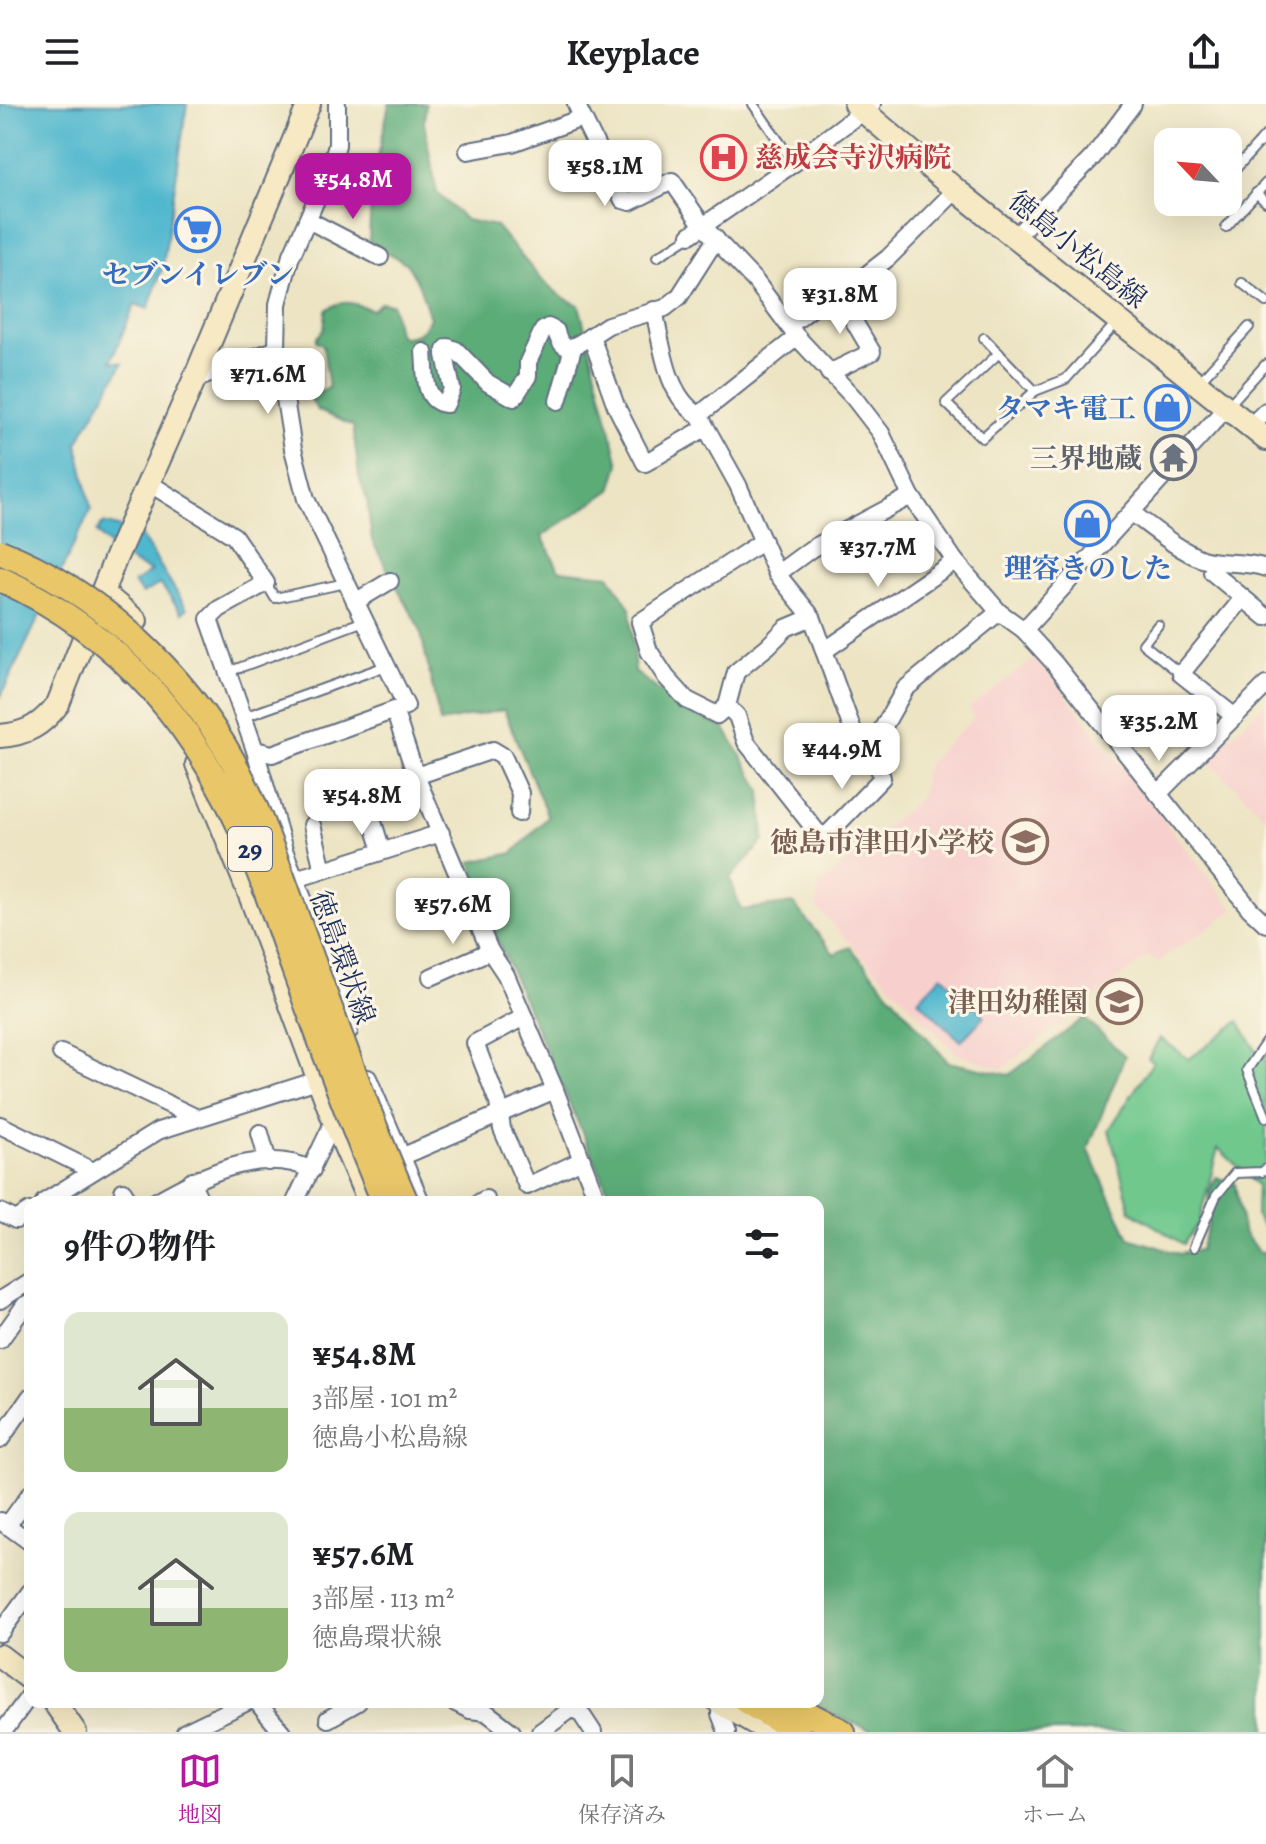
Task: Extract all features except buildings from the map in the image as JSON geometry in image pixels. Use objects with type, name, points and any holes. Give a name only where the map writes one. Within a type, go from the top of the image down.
[{"type":"main road","points":[[0,736],[25,731],[45,721],[58,704],[131,521],[194,380],[309,104]]},
{"type":"main road","name":"徳島小松島線","points":[[863,106],[956,190],[1118,320],[1227,407],[1261,425]]},
{"type":"main road","name":"徳島環状線","points":[[0,552],[41,572],[111,617],[185,693],[221,741],[247,790],[273,854],[404,1196]]},
{"type":"main road","name":"徳島環状線","points":[[0,579],[66,614],[118,653],[169,708],[202,756],[226,798],[253,857],[322,1047],[382,1196]]},
{"type":"main road","points":[[103,593],[136,621],[121,640],[135,681],[188,740],[250,895],[334,1121],[366,1196]]},
{"type":"main road","points":[[0,1656],[24,1674]]},
{"type":"main road","points":[[62,1708],[75,1732]]},
{"type":"main road","points":[[729,1708],[770,1732]]},
{"type":"main road","points":[[757,1708],[798,1732]]},
{"type":"main road","points":[[796,1708],[836,1729]]},
{"type":"street","points":[[255,750],[272,754],[356,731],[406,706],[306,499],[293,449],[277,349],[278,304],[290,259],[331,166],[337,145],[337,104]]},
{"type":"street","points":[[1015,237],[1093,157],[1133,104]]},
{"type":"street","points":[[697,231],[794,163],[863,106]]},
{"type":"street","points":[[468,151],[512,143],[579,111],[623,200],[630,202],[672,181],[697,231],[716,239],[756,282],[793,332],[854,398],[881,433],[911,496],[955,561],[999,612],[1024,630],[1055,664],[1250,909],[1266,924]]},
{"type":"street","points":[[591,336],[616,406],[645,463],[702,421],[793,332],[812,308],[839,296],[888,258],[956,190]]},
{"type":"street","points":[[308,220],[380,257]]},
{"type":"street","points":[[424,352],[427,386],[439,404],[446,404],[452,389],[445,355],[448,347],[456,350],[488,383],[514,398],[528,376],[528,362],[543,330],[548,327],[553,329],[564,347],[573,348],[608,325],[665,308],[679,297],[716,239]]},
{"type":"street","points":[[829,373],[872,352],[839,296]]},
{"type":"street","points":[[654,310],[672,385],[702,421],[738,485],[777,574],[812,617],[854,734],[872,747],[882,778],[826,836],[817,832],[746,742],[737,716],[727,706]]},
{"type":"street","points":[[558,401],[573,348]]},
{"type":"street","points":[[194,380],[277,349]]},
{"type":"street","points":[[1024,630],[1227,407]]},
{"type":"street","points":[[149,483],[234,536],[266,583],[219,609],[209,619],[255,750],[284,850],[339,991],[348,1029],[418,1196]]},
{"type":"street","points":[[777,574],[811,549],[911,496]]},
{"type":"street","points":[[1132,513],[1204,560],[1241,561],[1266,568]]},
{"type":"street","points":[[763,541],[640,622],[649,651],[687,700],[717,715],[727,706],[736,672],[786,628],[812,617]]},
{"type":"street","points":[[824,651],[955,561]]},
{"type":"street","points":[[1212,572],[1266,617]]},
{"type":"street","points":[[355,602],[390,581]]},
{"type":"street","points":[[1235,717],[1181,674],[1243,598]]},
{"type":"street","points":[[872,747],[905,689],[999,612]]},
{"type":"street","points":[[1158,794],[1266,685]]},
{"type":"street","points":[[394,710],[416,776],[490,951],[506,975],[524,1017],[596,1196]]},
{"type":"street","points":[[416,776],[493,750],[503,756],[520,793],[519,813]]},
{"type":"street","points":[[373,822],[382,851]]},
{"type":"street","points":[[312,825],[323,870]]},
{"type":"street","points":[[250,895],[441,833]]},
{"type":"street","points":[[431,977],[490,951]]},
{"type":"street","points":[[524,1017],[475,1043],[498,1102],[502,1129],[527,1186],[582,1160]]},
{"type":"street","points":[[61,1053],[195,1117]]},
{"type":"street","points":[[53,1196],[158,1131],[363,1065]]},
{"type":"street","points":[[359,1178],[555,1090]]},
{"type":"street","points":[[298,1196],[334,1121]]},
{"type":"street","points":[[0,1125],[93,1171]]},
{"type":"street","points":[[260,1133],[268,1162]]},
{"type":"street","points":[[165,1196],[191,1181],[244,1163],[296,1162],[312,1170]]},
{"type":"street","points":[[191,1181],[198,1196]]},
{"type":"street","points":[[0,1212],[16,1220],[24,1215]]},
{"type":"street","points":[[4,1296],[24,1284]]},
{"type":"street","points":[[4,1296],[24,1306]]},
{"type":"street","points":[[0,1340],[24,1311]]},
{"type":"street","points":[[0,1440],[24,1406]]},
{"type":"street","points":[[24,1501],[4,1523],[24,1538]]},
{"type":"street","points":[[0,1633],[24,1600]]},
{"type":"street","points":[[3,1732],[24,1703]]},
{"type":"street","points":[[185,1732],[235,1708]]},
{"type":"street","points":[[262,1708],[282,1732]]},
{"type":"street","points":[[328,1719],[347,1708]]},
{"type":"street","points":[[466,1708],[486,1712],[502,1729]]},
{"type":"street","points":[[540,1732],[573,1708]]},
{"type":"street","points":[[581,1708],[593,1732]]},
{"type":"street","points":[[721,1708],[727,1732]]},
{"type":"lane","points":[[753,104],[794,163]]},
{"type":"lane","points":[[1242,162],[1266,135]]},
{"type":"lane","points":[[1226,227],[1266,183]]},
{"type":"lane","points":[[1256,193],[1266,202]]},
{"type":"lane","points":[[657,257],[697,231]]},
{"type":"lane","points":[[1242,283],[1266,302]]},
{"type":"lane","points":[[999,353],[946,403],[982,438],[1035,391],[1066,379],[1118,320]]},
{"type":"lane","points":[[1197,383],[1249,327]]},
{"type":"lane","points":[[984,338],[1035,391]]},
{"type":"lane","points":[[1227,407],[1266,364]]},
{"type":"lane","points":[[266,583],[275,598],[346,583]]},
{"type":"lane","points":[[228,672],[364,621]]},
{"type":"lane","points":[[1158,625],[1143,644],[1181,674]]},
{"type":"lane","points":[[244,717],[386,666]]},
{"type":"lane","points":[[1266,1042],[1247,1070],[1266,1117]]},
{"type":"lane","points":[[1194,1247],[1216,1196],[1235,1173],[1262,1172],[1266,1169]]},
{"type":"shaded area","name":"徳島市津田小学校","points":[[1036,657],[1234,910],[1158,962],[1147,957],[1002,1069],[957,1054],[816,908],[819,886],[921,797],[927,764],[974,718],[969,708]]},
{"type":"shaded area","points":[[1266,703],[1266,817],[1206,759]]},
{"type":"green space","points":[[389,104],[426,104],[424,123],[437,193],[466,220],[496,226],[541,279],[562,297],[579,305],[619,464],[611,490],[542,536],[559,570],[609,575],[630,608],[635,672],[678,705],[724,727],[761,790],[764,841],[730,878],[741,910],[793,903],[834,954],[850,947],[948,1062],[1009,1075],[1084,1018],[1125,1056],[1088,1149],[1129,1238],[1180,1254],[1200,1250],[1208,1225],[1209,1191],[1216,1177],[1235,1184],[1243,1231],[1259,1253],[1266,1251],[1266,1732],[875,1732],[823,1708],[824,1196],[610,1196],[496,937],[471,862],[513,853],[548,817],[504,710],[440,722],[420,629],[372,541],[353,426],[317,410],[309,396],[329,388],[323,345],[316,341],[324,330],[326,310],[332,306],[354,304],[372,310],[381,302],[392,304],[398,333],[402,337],[419,332],[430,318],[419,285],[407,264],[369,241],[371,190]]},
{"type":"green space","points":[[1239,1021],[1260,1057],[1266,1051],[1266,1231],[1256,1216],[1257,1185],[1218,1148],[1199,1222],[1183,1244],[1131,1211],[1109,1130],[1153,1062],[1148,1059],[1160,1038],[1189,1059]]},
{"type":"water","points":[[0,104],[187,104],[163,266],[148,309],[135,304],[111,361],[123,363],[77,443],[91,509],[0,698]]},
{"type":"water","points":[[103,523],[140,533],[187,609],[182,613],[160,584],[142,594],[134,583],[151,571],[128,560],[102,538],[97,532]]},
{"type":"water","points":[[942,975],[985,1016],[961,1041],[918,1000]]},
{"type":"place","name":"慈成会寺沢病院","points":[[724,157]]},
{"type":"place","name":"セブンイレブン","points":[[198,229]]},
{"type":"place","name":"タマキ電工","points":[[1167,408]]},
{"type":"place","name":"三界地蔵","points":[[1173,458]]},
{"type":"place","name":"理容きのした","points":[[1088,524]]},
{"type":"place","name":"徳島市津田小学校","points":[[1025,842]]},
{"type":"place","name":"津田幼稚園","points":[[1119,1002]]}]
